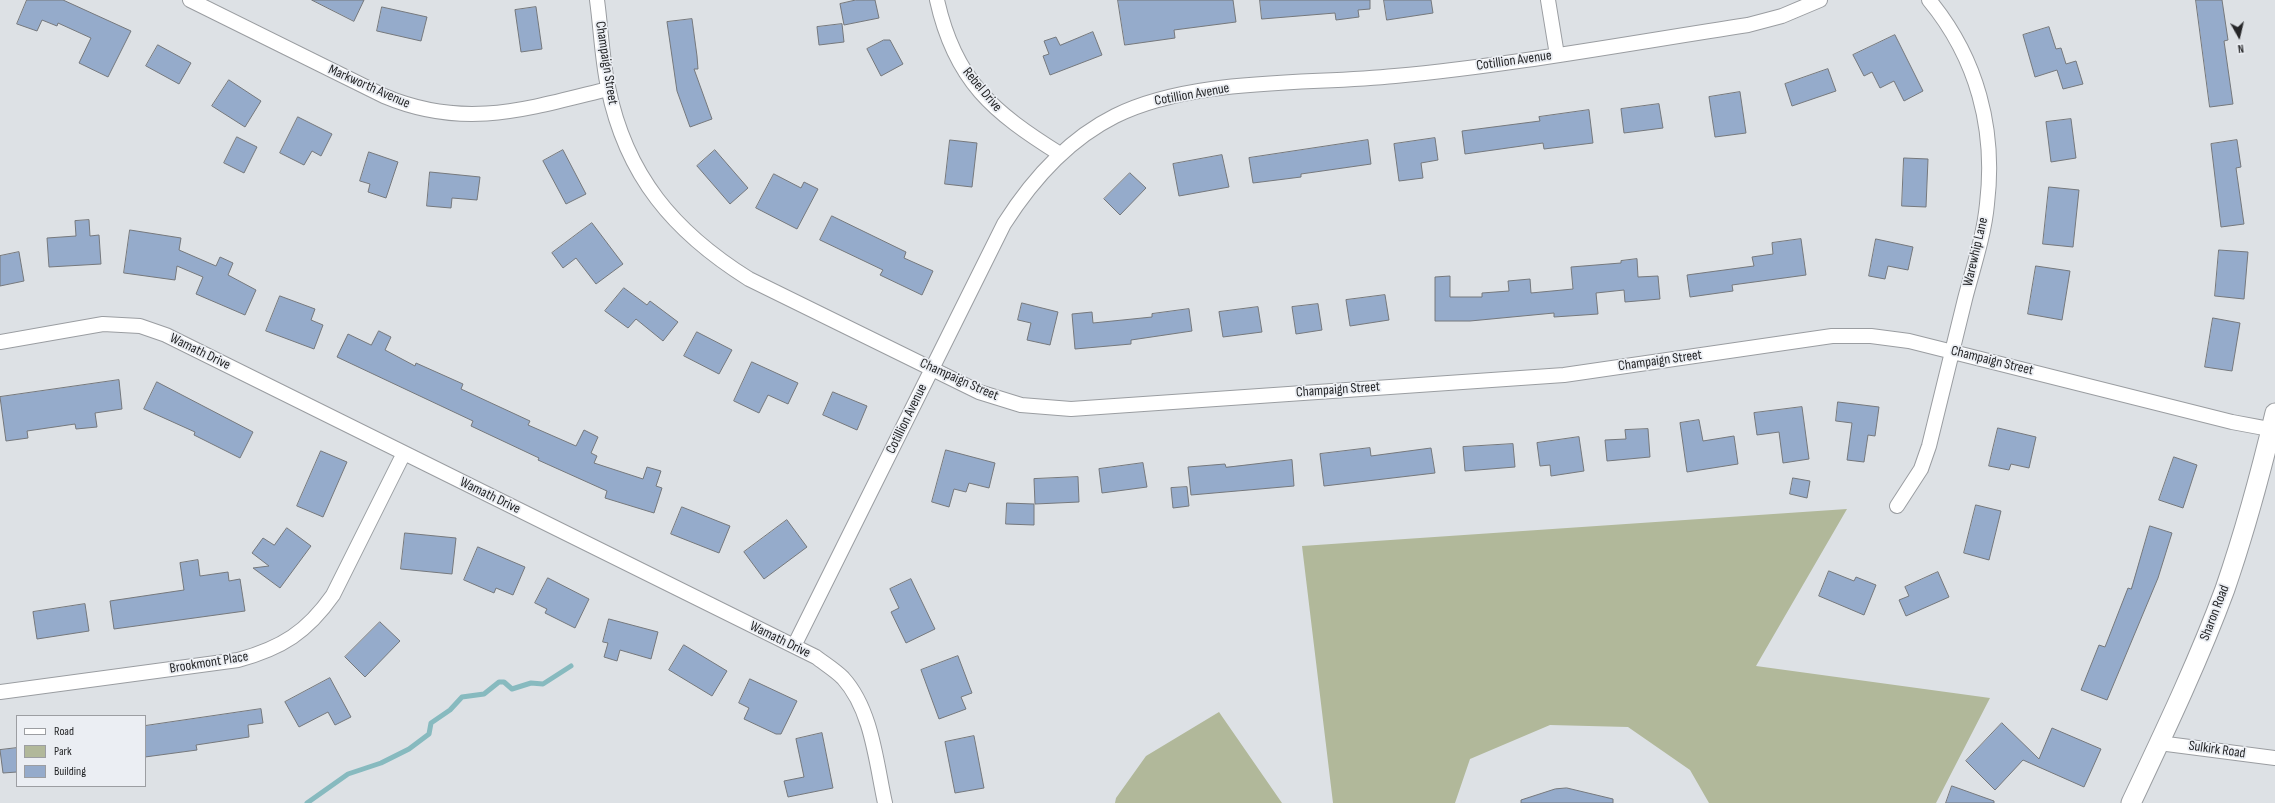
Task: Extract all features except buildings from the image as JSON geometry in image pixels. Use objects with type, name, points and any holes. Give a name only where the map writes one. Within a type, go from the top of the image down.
[{"type":"main road","name":"Sharon Road","points":[[2130,803],[2199,654],[2225,588],[2249,515],[2274,424]]},
{"type":"street","name":"Markworth Avenue","points":[[190,0],[384,96],[407,106],[432,112],[480,116],[510,112],[608,89]]},
{"type":"street","name":"Champaign Street","points":[[597,0],[608,89],[622,138],[637,170],[668,213],[690,236],[718,260],[749,279],[994,398],[1037,407],[1071,409],[1564,375],[1832,336],[1871,336],[1909,341],[1952,351],[2232,422],[2274,424]]},
{"type":"street","name":"Rebel Drive","points":[[937,0],[946,33],[959,62],[985,99],[1015,125],[1060,154]]},
{"type":"street","points":[[1548,0],[1557,55]]},
{"type":"street","name":"Cotillion Avenue","points":[[794,646],[1004,224],[1023,194],[1060,154],[1083,136],[1114,117],[1146,103],[1179,94],[1246,86],[1400,76],[1557,55],[1748,25],[1782,16],[1820,0]]},
{"type":"street","name":"Warewhip Lane","points":[[1897,506],[1921,469],[1929,446],[1987,205],[1990,170],[1988,136],[1982,102],[1972,69],[1961,46],[1942,16],[1929,0]]},
{"type":"street","name":"Wamath Drive","points":[[0,342],[103,324],[140,326],[166,335],[816,657],[835,671],[858,700],[867,722],[885,803]]},
{"type":"street","name":"Brookmont Place","points":[[0,692],[238,660],[263,654],[285,642],[302,631],[319,614],[333,595],[404,453]]},
{"type":"street","name":"Sulkirk Road","points":[[2159,743],[2275,758]]},
{"type":"green space","points":[[1847,509],[1756,666],[1990,698],[1936,803],[1709,803],[1690,770],[1628,727],[1550,725],[1470,759],[1455,803],[1333,803],[1302,546]]},
{"type":"green space","points":[[1219,712],[1282,803],[1115,803],[1116,798],[1146,756]]},
{"type":"waterway","points":[[307,803],[348,774],[381,763],[409,749],[429,734],[431,723],[450,710],[462,697],[484,694],[499,682],[504,682],[512,689],[531,683],[543,684],[571,666]]}]
